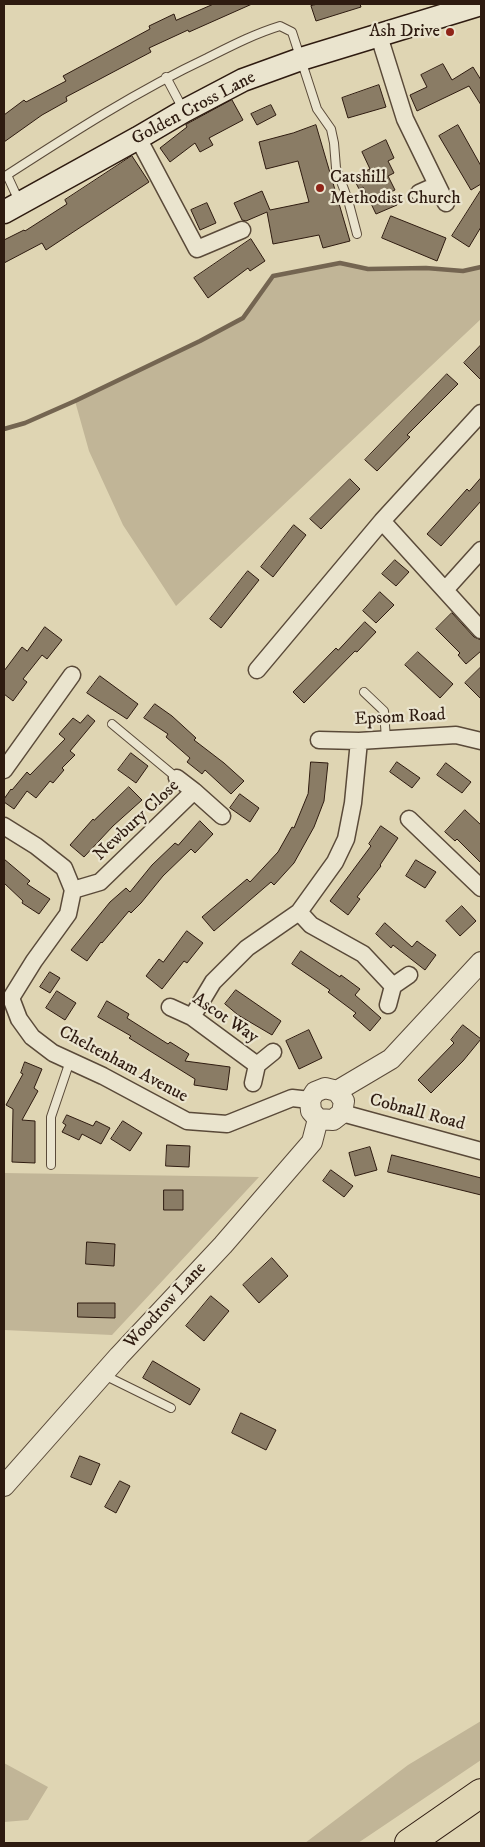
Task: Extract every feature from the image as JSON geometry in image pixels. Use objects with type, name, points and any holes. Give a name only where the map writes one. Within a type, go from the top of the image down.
[{"type":"highway","points":[[410,1843],[481,1793]]},
{"type":"main road","name":"Golden Cross Lane","points":[[12,208],[243,80],[301,59],[481,4]]},
{"type":"street","points":[[379,36],[405,119],[446,202]]},
{"type":"street","points":[[138,138],[197,249],[242,230]]},
{"type":"street","points":[[419,193],[437,185]]},
{"type":"street","points":[[257,670],[382,521],[481,413]]},
{"type":"street","points":[[382,521],[481,630]]},
{"type":"street","points":[[445,590],[481,550]]},
{"type":"street","points":[[4,770],[72,676]]},
{"type":"street","name":"Epsom Road","points":[[319,740],[456,735],[481,740]]},
{"type":"street","points":[[192,1017],[214,982],[247,948],[299,912],[335,862],[346,839],[353,804],[359,740]]},
{"type":"street","points":[[176,778],[194,791]]},
{"type":"street","name":"Newbury Close","points":[[73,890],[100,882],[194,791],[222,816]]},
{"type":"street","points":[[409,819],[481,888]]},
{"type":"street","points":[[4,826],[36,846],[64,868],[73,890]]},
{"type":"street","name":"Cheltenham Avenue","points":[[73,890],[68,914],[7,997],[32,1037],[53,1052],[187,1120],[227,1124],[292,1098],[310,1100]]},
{"type":"street","points":[[299,912],[311,925],[363,954],[393,986]]},
{"type":"street","points":[[337,1091],[391,1059],[481,962]]},
{"type":"street","points":[[388,1005],[393,986],[409,974]]},
{"type":"street","name":"Ascot Way","points":[[170,1007],[192,1017],[257,1065]]},
{"type":"street","name":"Ascot Way","points":[[253,1083],[257,1065],[273,1052]]},
{"type":"street","points":[[325,1088],[337,1091],[344,1101],[342,1113],[333,1120],[318,1119],[311,1111],[310,1100],[314,1092],[325,1088]]},
{"type":"street","name":"Cobnall Road","points":[[342,1113],[481,1151]]},
{"type":"street","name":"Woodrow Lane","points":[[4,1486],[103,1374],[223,1245],[312,1142],[318,1119]]},
{"type":"lane","points":[[12,208],[7,175],[64,138],[166,77],[259,33],[280,26],[292,32],[317,109],[331,129],[336,168],[348,200],[357,234]]},
{"type":"lane","points":[[166,77],[184,111]]},
{"type":"lane","points":[[364,692],[384,711],[386,739]]},
{"type":"lane","points":[[112,724],[176,778]]},
{"type":"lane","points":[[51,1166],[51,1117],[70,1061]]},
{"type":"lane","points":[[103,1374],[171,1408]]},
{"type":"shaded area","points":[[340,263],[368,269],[426,268],[463,271],[481,267],[481,319],[176,606],[123,525],[89,451],[75,401],[200,341],[242,318],[273,276]]},
{"type":"shaded area","points":[[4,1173],[259,1177],[112,1335],[4,1330]]},
{"type":"shaded area","points":[[481,1721],[481,1760],[358,1843],[305,1843],[408,1765]]},
{"type":"shaded area","points":[[4,1763],[48,1787],[28,1820],[4,1822]]},
{"type":"building","points":[[214,4],[252,4],[149,48],[151,52],[66,97],[67,101],[42,115],[4,142],[4,115],[24,100],[26,102],[66,81],[63,76],[150,29],[149,26],[174,14],[176,20]]},
{"type":"building","points":[[318,4],[360,4],[361,7],[316,21],[311,6]]},
{"type":"building","points":[[443,64],[452,80],[473,67],[481,80],[481,105],[469,86],[417,111],[410,95],[427,87],[421,75]]},
{"type":"building","points":[[379,85],[386,107],[348,118],[342,98]]},
{"type":"building","points":[[232,100],[243,120],[209,138],[213,145],[200,152],[195,143],[170,162],[160,148],[187,127],[186,125]]},
{"type":"building","points":[[271,105],[276,115],[257,125],[251,114]]},
{"type":"building","points":[[316,125],[350,241],[323,248],[319,235],[273,244],[267,212],[246,221],[242,220],[234,203],[262,191],[270,210],[309,202],[298,161],[266,169],[259,142]]},
{"type":"building","points":[[458,125],[481,166],[481,184],[471,190],[439,136]]},
{"type":"building","points":[[386,140],[394,158],[388,161],[394,173],[388,176],[395,190],[391,192],[397,205],[376,214],[363,187],[359,189],[353,177],[370,169],[362,152]]},
{"type":"building","points":[[132,156],[149,182],[46,250],[42,243],[4,263],[4,240],[25,231],[67,204],[65,200]]},
{"type":"building","points":[[481,190],[481,227],[469,247],[452,236]]},
{"type":"building","points":[[207,203],[216,223],[200,230],[191,210]]},
{"type":"building","points":[[391,216],[446,238],[437,261],[382,238]]},
{"type":"building","points":[[251,239],[265,261],[250,271],[248,268],[208,298],[194,278]]},
{"type":"building","points":[[481,345],[481,380],[464,363]]},
{"type":"building","points":[[447,374],[458,384],[407,435],[410,437],[377,471],[365,460]]},
{"type":"building","points":[[481,478],[481,501],[441,546],[427,534],[467,489],[469,491]]},
{"type":"building","points":[[350,479],[360,489],[321,529],[310,519]]},
{"type":"building","points":[[294,525],[306,535],[273,577],[261,567]]},
{"type":"building","points":[[395,560],[409,572],[396,586],[382,574]]},
{"type":"building","points":[[248,571],[259,580],[221,628],[210,619]]},
{"type":"building","points":[[380,592],[394,605],[376,623],[363,611]]},
{"type":"building","points":[[452,613],[474,637],[481,640],[481,651],[466,664],[458,655],[460,653],[436,629]]},
{"type":"building","points":[[365,622],[376,632],[304,703],[293,692],[336,648],[338,650]]},
{"type":"building","points":[[45,627],[62,640],[47,659],[42,655],[23,679],[27,682],[13,701],[4,694],[4,671],[22,647],[27,651]]},
{"type":"building","points":[[418,652],[453,684],[440,698],[405,665]]},
{"type":"building","points":[[481,667],[481,699],[465,683]]},
{"type":"building","points":[[100,676],[138,704],[127,719],[87,693]]},
{"type":"building","points":[[155,704],[172,716],[196,738],[194,740],[244,781],[231,794],[205,770],[202,774],[187,762],[190,758],[166,737],[168,734],[144,718]]},
{"type":"building","points":[[88,715],[95,721],[70,751],[75,755],[62,768],[64,770],[53,783],[50,781],[36,798],[27,791],[14,809],[4,802],[11,789],[27,772],[30,775],[65,739],[59,734],[73,718],[80,723]]},
{"type":"building","points":[[131,753],[148,766],[136,783],[118,770]]},
{"type":"building","points":[[311,762],[328,763],[324,801],[314,827],[294,863],[274,885],[271,882],[214,931],[202,917],[247,879],[250,882],[278,852],[292,827],[294,828],[308,794]]},
{"type":"building","points":[[397,762],[420,778],[412,788],[390,772]]},
{"type":"building","points":[[446,763],[471,782],[462,793],[437,775]]},
{"type":"building","points":[[129,787],[142,800],[113,826],[84,857],[70,845],[93,819]]},
{"type":"building","points":[[240,794],[259,808],[250,822],[230,808]]},
{"type":"building","points":[[465,810],[481,825],[481,863],[457,839],[455,841],[445,832]]},
{"type":"building","points":[[200,821],[213,834],[195,853],[191,849],[163,876],[141,903],[131,913],[129,911],[101,942],[87,961],[71,950],[110,902],[126,888],[130,892],[152,865],[175,843],[178,845]]},
{"type":"building","points":[[381,826],[398,838],[381,866],[357,897],[360,899],[348,915],[330,901],[371,846],[369,844]]},
{"type":"building","points":[[4,859],[30,881],[27,884],[50,899],[39,914],[22,903],[23,901],[4,883]]},
{"type":"building","points":[[416,860],[436,872],[425,888],[406,876]]},
{"type":"building","points":[[462,906],[476,921],[460,936],[446,921]]},
{"type":"building","points":[[385,923],[412,947],[417,941],[436,955],[425,970],[393,945],[391,948],[376,934]]},
{"type":"building","points":[[187,931],[203,943],[187,963],[184,961],[162,989],[146,976],[159,959],[163,962]]},
{"type":"building","points":[[301,951],[360,989],[355,995],[381,1018],[370,1031],[353,1016],[356,1013],[328,992],[330,990],[292,964]]},
{"type":"building","points":[[50,972],[60,978],[50,993],[40,987]]},
{"type":"building","points":[[236,990],[281,1021],[272,1035],[238,1015],[225,1004]]},
{"type":"building","points":[[57,991],[76,1003],[65,1020],[46,1008]]},
{"type":"building","points":[[107,1001],[129,1014],[127,1018],[168,1044],[170,1042],[189,1054],[185,1061],[230,1067],[227,1090],[194,1085],[195,1079],[129,1038],[131,1036],[98,1017]]},
{"type":"building","points":[[463,1025],[481,1039],[463,1061],[431,1093],[418,1080],[454,1043],[451,1040]]},
{"type":"building","points":[[309,1030],[322,1058],[299,1069],[286,1041]]},
{"type":"building","points":[[25,1062],[42,1069],[34,1088],[38,1091],[22,1120],[35,1121],[35,1163],[12,1162],[13,1109],[6,1105],[23,1074],[21,1073]]},
{"type":"building","points":[[67,1115],[93,1126],[96,1121],[110,1128],[101,1144],[82,1134],[79,1140],[62,1132],[66,1125],[63,1123]]},
{"type":"building","points":[[123,1121],[142,1133],[130,1151],[111,1139]]},
{"type":"building","points":[[167,1145],[190,1146],[189,1167],[166,1166]]},
{"type":"building","points":[[370,1147],[377,1170],[355,1176],[349,1153]]},
{"type":"building","points":[[392,1155],[481,1178],[481,1195],[388,1172]]},
{"type":"building","points":[[331,1170],[353,1186],[344,1197],[323,1181]]},
{"type":"building","points":[[164,1190],[183,1190],[183,1210],[164,1210]]},
{"type":"building","points":[[87,1242],[115,1244],[114,1266],[86,1264]]},
{"type":"building","points":[[272,1258],[288,1276],[259,1303],[243,1285]]},
{"type":"building","points":[[211,1296],[229,1311],[204,1341],[186,1326]]},
{"type":"building","points":[[78,1303],[115,1303],[115,1318],[78,1317]]},
{"type":"building","points":[[153,1361],[200,1389],[190,1405],[143,1378]]},
{"type":"building","points":[[241,1413],[276,1430],[266,1450],[232,1433]]},
{"type":"building","points":[[80,1456],[100,1464],[91,1485],[71,1477]]},
{"type":"building","points":[[120,1481],[130,1486],[116,1513],[105,1507]]},
{"type":"waterway","points":[[4,429],[25,423],[75,401],[200,341],[243,318],[273,276],[340,263],[368,269],[426,268],[463,271],[481,267]]},
{"type":"place","name":"Ash Drive","points":[[450,32]]},
{"type":"place","name":"Catshill Methodist Church","points":[[320,188]]}]
